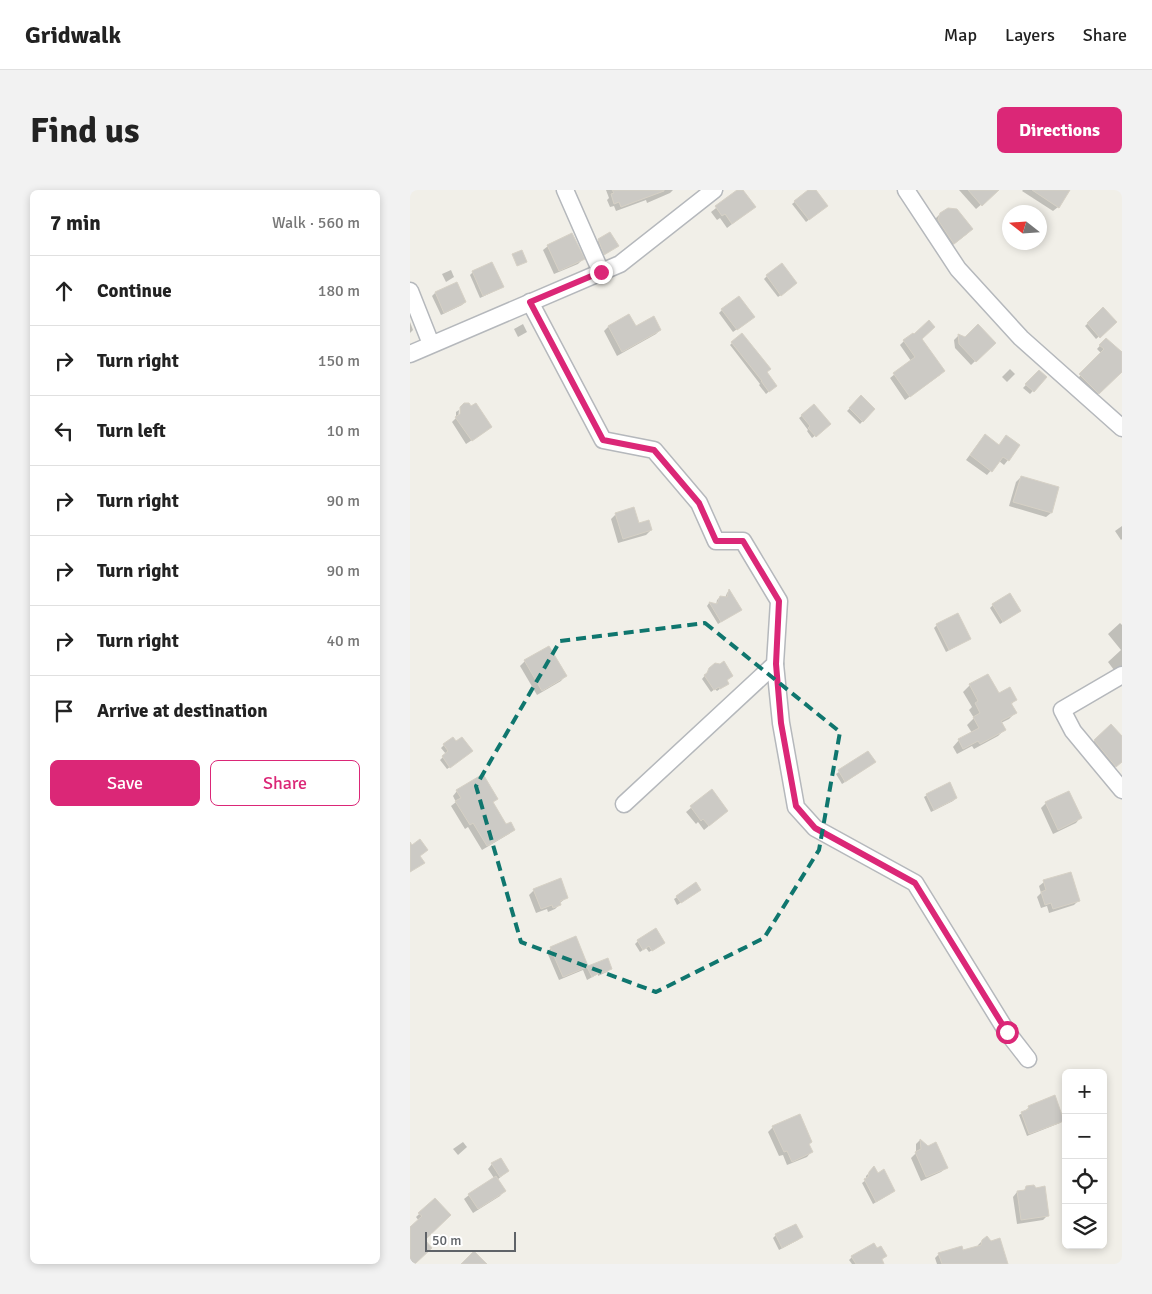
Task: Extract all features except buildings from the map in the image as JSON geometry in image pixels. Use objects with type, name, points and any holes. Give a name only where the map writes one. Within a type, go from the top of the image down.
[{"type":"street","points":[[565,190],[601,272]]},
{"type":"street","points":[[410,354],[620,264],[714,190]]},
{"type":"street","points":[[906,190],[958,269],[1021,338],[1122,428]]},
{"type":"street","points":[[410,291],[431,344]]},
{"type":"street","points":[[530,302],[603,440],[654,450],[699,503],[716,541],[743,541],[779,601],[776,664],[781,723],[796,806],[815,828],[915,883],[1007,1032],[1028,1059]]},
{"type":"street","points":[[624,804],[776,664]]},
{"type":"street","points":[[1122,675],[1062,710],[1073,731],[1122,790]]},
{"type":"highlighted area","points":[[705,623],[840,732],[819,850],[764,938],[656,992],[521,942],[476,786],[560,641]]},
{"type":"route","points":[[601,272],[530,302],[603,440],[654,450],[699,503],[716,541],[743,541],[779,601],[776,664],[781,723],[796,806],[815,828],[915,883],[1007,1032]]}]
